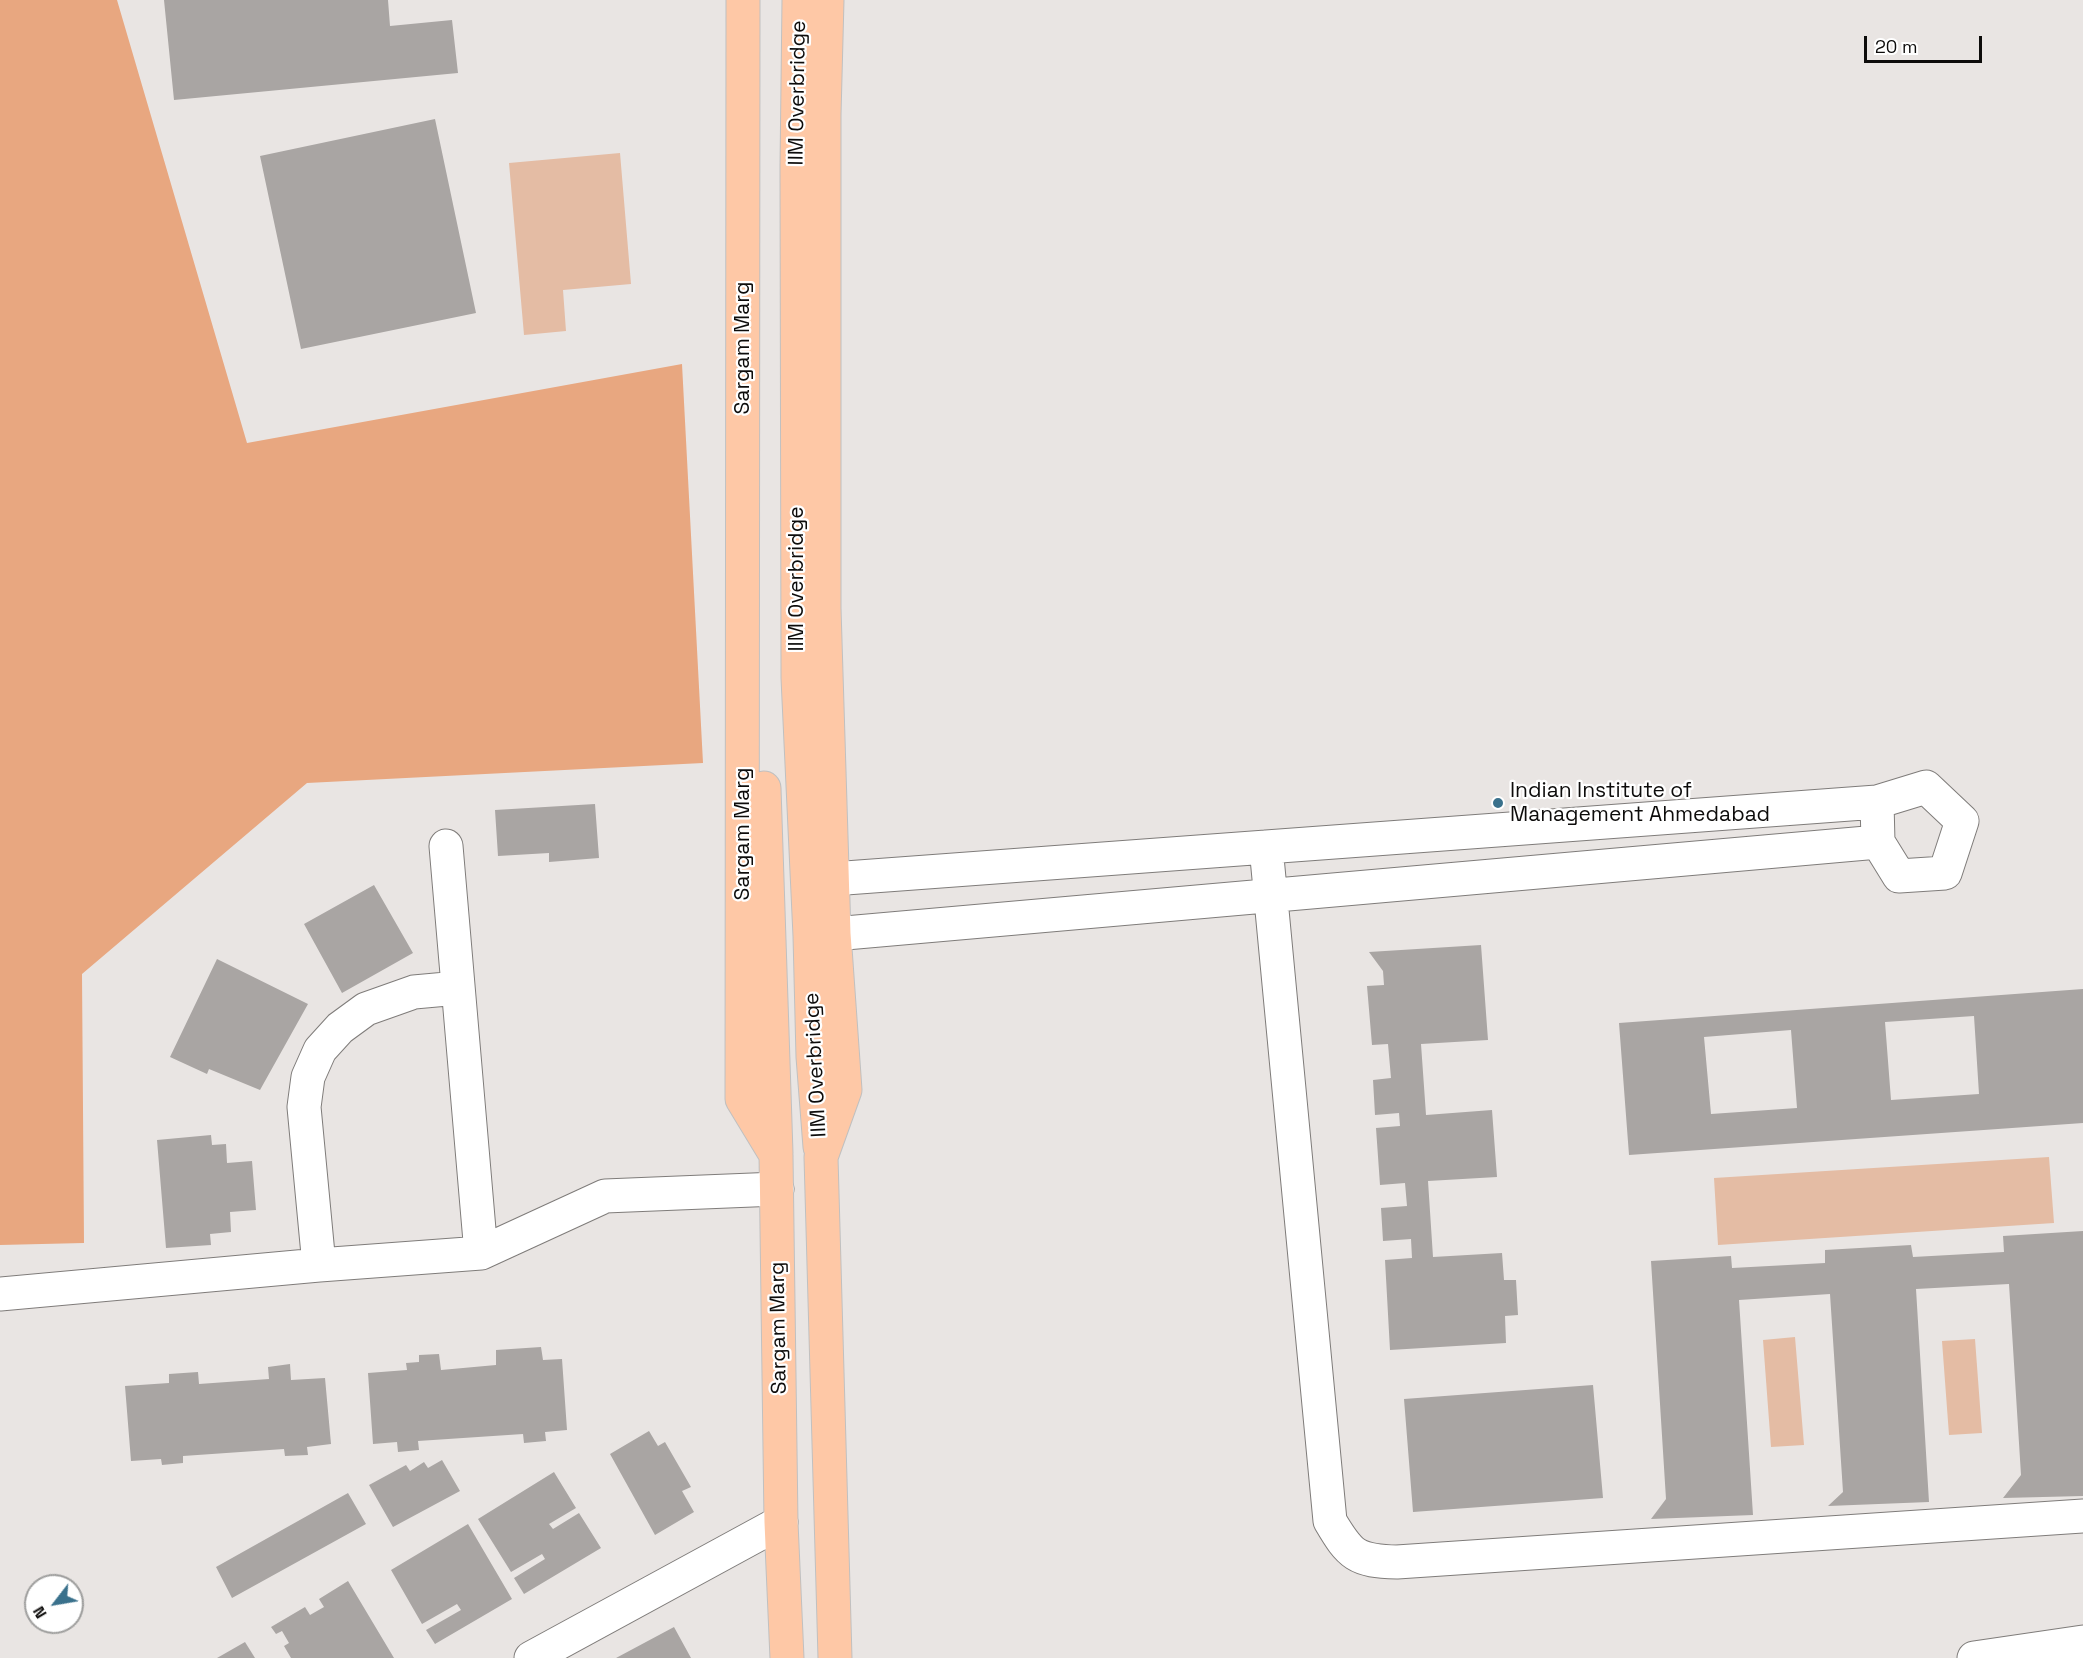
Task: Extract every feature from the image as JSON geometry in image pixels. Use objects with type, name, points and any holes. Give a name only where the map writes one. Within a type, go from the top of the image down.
[{"type":"main road","name":"Sargam Marg","points":[[743,0],[742,1099],[777,1155],[781,1522],[787,1658]]},
{"type":"main road","name":"IIM Overbridge","points":[[763,0],[760,676],[777,1155]]},
{"type":"main road","name":"IIM Overbridge","points":[[799,0],[798,678],[822,935]]},
{"type":"main road","points":[[827,0],[824,115],[824,608],[832,879],[822,935],[845,1090],[821,1157],[835,1658]]},
{"type":"street","points":[[832,879],[1877,802],[1926,787],[1962,821],[1946,873],[1899,876],[1878,842],[1877,802]]},
{"type":"street","points":[[822,935],[1878,842]]},
{"type":"street","points":[[446,846],[481,1252]]},
{"type":"street","points":[[1266,847],[1330,1521],[1342,1542],[1356,1556],[1376,1562],[1397,1562],[2083,1516]]},
{"type":"street","points":[[319,1265],[304,1107],[308,1077],[320,1050],[340,1028],[366,1009],[414,992],[458,988]]},
{"type":"street","points":[[0,1294],[481,1252],[605,1196],[777,1189]]},
{"type":"street","points":[[531,1658],[781,1522]]},
{"type":"street","points":[[1974,1658],[2009,1655],[2083,1642]]},
{"type":"shaded area","points":[[0,0],[117,0],[247,443],[682,364],[703,763],[307,783],[82,974],[84,1243],[0,1245]]},
{"type":"shaded area","points":[[620,153],[631,284],[563,290],[566,331],[524,335],[509,163]]},
{"type":"shaded area","points":[[2049,1157],[2054,1223],[1718,1245],[1714,1178]]},
{"type":"shaded area","points":[[1795,1337],[1804,1445],[1771,1447],[1763,1340]]},
{"type":"shaded area","points":[[1975,1339],[1982,1433],[1949,1435],[1942,1341]]},
{"type":"building","points":[[164,0],[388,0],[390,26],[452,20],[458,73],[174,100]]},
{"type":"building","points":[[435,119],[476,313],[301,349],[260,156]]},
{"type":"building","points":[[595,804],[599,858],[549,862],[549,853],[498,856],[495,810]]},
{"type":"building","points":[[374,885],[413,953],[342,993],[304,924]]},
{"type":"building","points":[[1481,945],[1488,1040],[1421,1044],[1426,1115],[1492,1110],[1497,1177],[1428,1181],[1433,1257],[1502,1253],[1504,1280],[1516,1280],[1518,1315],[1505,1316],[1506,1343],[1390,1350],[1385,1260],[1412,1258],[1411,1239],[1383,1241],[1381,1208],[1407,1206],[1405,1183],[1380,1185],[1376,1128],[1400,1126],[1399,1113],[1375,1115],[1373,1080],[1391,1078],[1388,1044],[1372,1045],[1367,986],[1384,985],[1383,971],[1369,952]]},
{"type":"building","points":[[217,959],[308,1004],[260,1090],[209,1069],[207,1074],[170,1057]]},
{"type":"building","points":[[2083,989],[2083,1123],[1629,1155],[1619,1023]],"holes":[[[1974,1016],[1979,1094],[1891,1100],[1885,1022]],[[1791,1030],[1797,1108],[1711,1114],[1704,1037]]]},
{"type":"building","points":[[211,1135],[212,1145],[226,1144],[227,1163],[252,1161],[256,1210],[230,1212],[231,1232],[210,1234],[211,1245],[166,1248],[157,1140]]},
{"type":"building","points":[[2083,1231],[2083,1496],[2003,1498],[2021,1475],[2009,1284],[1916,1289],[1929,1502],[1828,1506],[1843,1492],[1830,1294],[1739,1300],[1753,1515],[1651,1519],[1666,1499],[1651,1261],[1731,1256],[1732,1268],[1825,1263],[1825,1250],[1911,1245],[1913,1257],[2004,1252],[2003,1236]]},
{"type":"building","points":[[541,1347],[543,1360],[562,1359],[567,1430],[545,1432],[546,1441],[524,1443],[523,1434],[418,1441],[419,1450],[398,1452],[397,1442],[373,1444],[368,1373],[407,1370],[406,1363],[419,1362],[419,1355],[439,1354],[441,1370],[496,1365],[496,1350]]},
{"type":"building","points":[[290,1364],[291,1380],[325,1378],[331,1444],[307,1447],[308,1455],[285,1456],[284,1449],[183,1456],[183,1463],[162,1465],[161,1459],[131,1461],[125,1386],[169,1383],[169,1374],[198,1372],[199,1384],[269,1379],[268,1367]]},
{"type":"building","points":[[1593,1385],[1603,1498],[1413,1512],[1404,1399]]},
{"type":"building","points":[[649,1431],[658,1446],[665,1442],[691,1487],[682,1491],[694,1512],[655,1535],[610,1454]]},
{"type":"building","points":[[442,1460],[460,1491],[393,1527],[369,1485],[406,1465],[410,1471],[424,1462],[428,1468]]},
{"type":"building","points":[[554,1472],[576,1508],[549,1524],[553,1529],[579,1513],[601,1548],[524,1594],[514,1578],[545,1559],[542,1554],[511,1572],[478,1519]]},
{"type":"building","points":[[348,1493],[366,1524],[232,1598],[216,1567]]},
{"type":"building","points":[[468,1524],[512,1599],[435,1644],[426,1630],[461,1610],[457,1604],[422,1624],[391,1570]]},
{"type":"building","points":[[348,1581],[394,1658],[291,1658],[284,1646],[289,1643],[282,1631],[276,1634],[271,1627],[305,1607],[310,1615],[324,1607],[319,1599]]},
{"type":"building","points":[[674,1627],[691,1658],[616,1658]]},
{"type":"building","points":[[245,1642],[255,1658],[217,1658]]},
{"type":"place","name":"Indian Institute of Management Ahmedabad","points":[[1498,803]]}]
